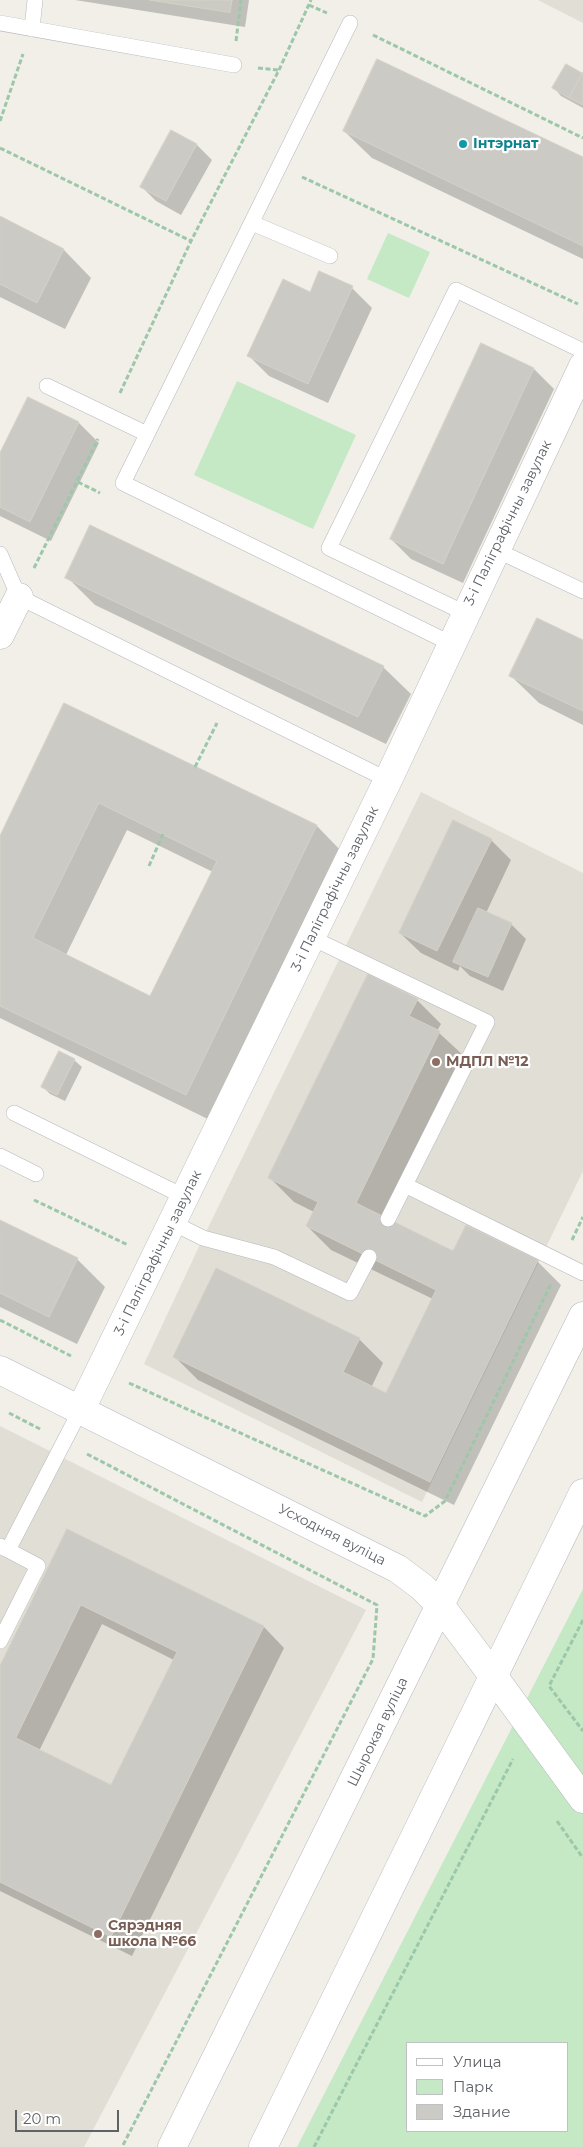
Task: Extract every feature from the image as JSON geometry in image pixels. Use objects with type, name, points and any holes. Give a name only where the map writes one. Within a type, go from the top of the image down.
[{"type":"street","name":"3-і Паліграфічны завулак","points":[[81,1409],[312,938],[583,366]]},
{"type":"street","points":[[0,635],[20,597]]},
{"type":"street","name":"Шырокая вуліца","points":[[172,2147],[583,1316]]},
{"type":"street","name":"Усходняя вуліца","points":[[0,1370],[398,1569],[422,1587],[440,1605],[583,1799]]},
{"type":"street","points":[[263,2147],[583,1493]]},
{"type":"lane","points":[[32,29],[35,0]]},
{"type":"lane","points":[[0,23],[234,65]]},
{"type":"lane","points":[[350,23],[123,483],[452,644]]},
{"type":"lane","points":[[252,223],[330,256]]},
{"type":"lane","points":[[465,613],[329,548],[456,290],[583,352]]},
{"type":"lane","points":[[47,386],[147,434]]},
{"type":"lane","points":[[496,550],[583,592]]},
{"type":"lane","points":[[0,554],[20,597],[388,780]]},
{"type":"lane","points":[[312,938],[487,1022],[388,1218]]},
{"type":"lane","points":[[14,1113],[185,1197]]},
{"type":"lane","points":[[0,1156],[36,1174]]},
{"type":"lane","points":[[405,1185],[583,1273]]},
{"type":"lane","points":[[173,1223],[202,1238],[274,1257],[350,1293],[369,1257]]},
{"type":"lane","points":[[0,1641],[38,1566],[4,1548],[81,1409]]},
{"type":"path","points":[[234,65],[241,0]]},
{"type":"path","points":[[20,597],[191,241],[279,70],[312,0]]},
{"type":"path","points":[[309,5],[350,23],[583,138]]},
{"type":"path","points":[[0,121],[32,29]]},
{"type":"path","points":[[0,148],[191,241]]},
{"type":"path","points":[[279,167],[578,304]]},
{"type":"path","points":[[195,767],[228,701]]},
{"type":"path","points":[[148,866],[163,834]]},
{"type":"path","points":[[26,1196],[155,1258]]},
{"type":"path","points":[[0,1320],[100,1370],[425,1516],[445,1502],[583,1217]]},
{"type":"path","points":[[8,1412],[377,1605],[373,1659],[122,2147]]},
{"type":"path","points":[[583,1620],[549,1686],[583,1731]]},
{"type":"path","points":[[314,2147],[513,1758]]},
{"type":"shaded area","points":[[538,0],[583,0],[583,23]]},
{"type":"shaded area","name":"МДПЛ №12","points":[[421,792],[583,873],[583,1171],[422,1502],[144,1364],[203,1238]]},
{"type":"shaded area","name":"Сярэдняя школа №66","points":[[0,1426],[366,1610],[84,2147],[0,2147]]},
{"type":"green space","points":[[388,233],[430,252],[409,298],[367,279]]},
{"type":"green space","points":[[237,381],[356,435],[313,529],[194,475]]},
{"type":"green space","points":[[583,1589],[583,2147],[297,2147]]},
{"type":"building","points":[[150,0],[232,0],[230,12]]},
{"type":"building","name":"Інтэрнат","points":[[377,59],[583,157],[583,246],[343,131]]},
{"type":"building","points":[[566,64],[582,73],[569,98],[552,88]]},
{"type":"building","points":[[583,72],[583,105],[569,98]]},
{"type":"building","points":[[171,130],[197,144],[166,201],[140,187]]},
{"type":"building","points":[[0,216],[64,249],[37,303],[0,284]]},
{"type":"building","points":[[319,271],[353,286],[308,384],[247,356],[283,279],[310,292]]},
{"type":"building","points":[[481,343],[534,368],[443,564],[390,539]]},
{"type":"building","points":[[28,397],[79,422],[30,522],[0,507],[0,453]]},
{"type":"building","points":[[90,525],[384,666],[358,717],[65,578]]},
{"type":"building","points":[[537,618],[583,640],[583,711],[509,676]]},
{"type":"building","points":[[64,703],[317,825],[186,1095],[0,1006],[0,836]],"holes":[[[99,803],[217,861],[150,996],[33,938]]]},
{"type":"building","points":[[453,820],[492,839],[437,951],[399,933]]},
{"type":"building","points":[[478,908],[512,923],[488,977],[453,962]]},
{"type":"building","points":[[368,974],[418,999],[409,1016],[440,1031],[356,1203],[453,1251],[466,1225],[538,1260],[430,1482],[173,1357],[216,1268],[360,1338],[343,1372],[386,1393],[436,1290],[306,1226],[318,1202],[268,1178]]},
{"type":"building","points":[[59,1051],[75,1059],[57,1095],[41,1087]]},
{"type":"building","points":[[0,1220],[78,1258],[49,1317],[0,1293]]},
{"type":"building","points":[[67,1529],[264,1626],[111,1937],[0,1882],[0,1666]],"holes":[[[81,1605],[177,1652],[111,1785],[16,1738]]]},
{"type":"place","name":"Інтэрнат","points":[[463,144]]},
{"type":"place","name":"МДПЛ №12","points":[[436,1062]]},
{"type":"place","name":"Сярэдняя школа №66","points":[[98,1934]]}]
